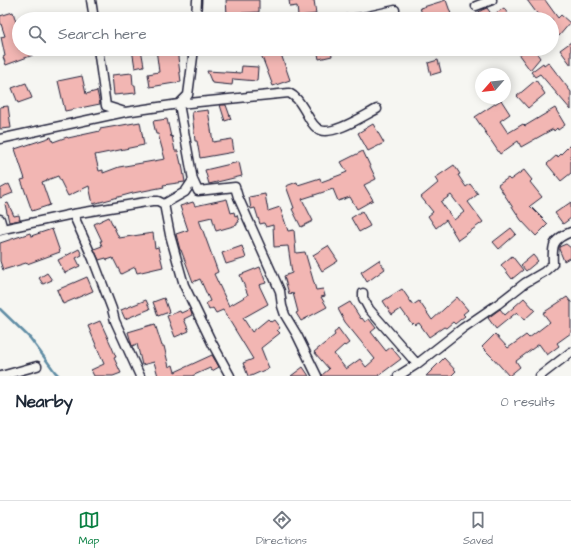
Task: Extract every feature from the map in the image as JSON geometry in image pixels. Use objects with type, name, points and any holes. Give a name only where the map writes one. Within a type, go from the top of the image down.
[{"type":"street","points":[[91,0],[93,12]]},
{"type":"street","points":[[196,12],[197,0]]},
{"type":"street","points":[[476,6],[492,0]]},
{"type":"street","points":[[386,12],[395,10]]},
{"type":"street","points":[[99,56],[106,106],[125,112]]},
{"type":"street","points":[[179,104],[188,95],[193,56]]},
{"type":"street","points":[[0,139],[125,112],[179,104],[289,93],[295,96],[312,124],[320,130],[327,132],[343,127],[377,109]]},
{"type":"street","points":[[179,104],[193,180],[198,191]]},
{"type":"street","points":[[185,192],[193,180]]},
{"type":"street","points":[[164,204],[185,192],[235,187],[238,197],[280,291],[285,315],[303,346],[317,376]]},
{"type":"street","points":[[0,219],[2,229],[73,214],[152,201],[158,201],[164,204]]},
{"type":"street","points":[[164,204],[170,235],[184,285],[230,376]]},
{"type":"street","points":[[73,214],[93,259],[115,321],[140,376]]},
{"type":"street","points":[[398,376],[417,364],[525,283],[550,268],[553,264],[552,251],[554,244],[558,239],[571,232]]},
{"type":"street","points":[[363,293],[363,298],[369,308],[417,364]]},
{"type":"street","points":[[540,376],[571,352]]},
{"type":"street","points":[[1,376],[38,366]]},
{"type":"building","points":[[226,0],[259,0],[259,12],[227,12]]},
{"type":"building","points":[[289,0],[314,0],[316,12],[298,12],[297,6],[290,7]]},
{"type":"building","points":[[446,0],[450,12],[421,12],[420,8]]},
{"type":"building","points":[[527,0],[545,0],[554,12],[536,12]]},
{"type":"building","points":[[487,8],[490,12],[479,12]]},
{"type":"building","points":[[504,8],[507,12],[498,12]]},
{"type":"building","points":[[12,12],[12,56],[30,56],[6,65],[3,57],[5,56],[1,37],[5,36],[0,21],[0,16]]},
{"type":"building","points":[[561,15],[570,23],[559,36],[559,17]]},
{"type":"building","points":[[571,42],[571,65],[560,50]]},
{"type":"building","points":[[133,56],[142,56],[144,66],[135,68]]},
{"type":"building","points":[[157,56],[178,56],[181,82],[150,87],[148,74],[159,72]]},
{"type":"building","points":[[262,56],[282,56],[290,80],[273,86]]},
{"type":"building","points":[[318,56],[332,56],[319,59]]},
{"type":"building","points":[[520,56],[539,56],[540,58],[530,70]]},
{"type":"building","points":[[438,60],[441,72],[431,75],[428,63]]},
{"type":"building","points":[[548,62],[571,92],[571,110],[540,74],[535,77],[531,72],[543,63],[544,65]]},
{"type":"building","points":[[242,66],[258,67],[257,81],[233,79],[232,85],[212,83],[207,71],[241,73]]},
{"type":"building","points":[[132,73],[133,85],[135,85],[136,93],[114,95],[112,75]]},
{"type":"building","points":[[82,76],[86,94],[97,91],[100,104],[65,111],[58,81]]},
{"type":"building","points":[[536,80],[545,94],[528,108],[517,96]]},
{"type":"building","points":[[26,83],[32,98],[18,103],[12,88]]},
{"type":"building","points":[[495,104],[504,104],[510,114],[500,121],[508,133],[523,124],[525,126],[555,108],[565,125],[558,130],[557,128],[554,131],[553,129],[521,147],[518,141],[500,154],[475,117]]},
{"type":"building","points":[[220,105],[226,105],[231,119],[225,121]]},
{"type":"building","points":[[8,106],[11,128],[0,129],[0,107]]},
{"type":"building","points":[[208,110],[213,142],[232,139],[234,152],[200,158],[197,141],[195,141],[192,112]]},
{"type":"building","points":[[167,119],[175,151],[178,151],[182,164],[185,182],[163,185],[164,187],[133,193],[93,204],[89,186],[68,196],[58,176],[42,182],[50,205],[32,211],[21,180],[25,179],[15,149],[51,137],[53,142],[67,137],[100,131],[100,129],[140,122],[144,145],[95,155],[99,171],[103,170],[103,173],[119,167],[165,159],[153,121]]},
{"type":"building","points":[[373,124],[384,143],[368,151],[358,133]]},
{"type":"building","points":[[571,144],[571,173],[561,181],[547,164],[557,155],[558,157]]},
{"type":"building","points":[[363,151],[376,179],[364,185],[373,200],[357,209],[350,197],[338,201],[333,189],[302,199],[313,221],[301,227],[292,209],[294,208],[286,186],[297,182],[298,185],[320,178],[321,182],[347,172],[341,162]]},
{"type":"building","points":[[239,162],[242,176],[209,184],[205,170]]},
{"type":"building","points":[[454,165],[460,174],[458,175],[466,187],[470,184],[478,194],[468,202],[483,222],[458,240],[446,220],[436,228],[428,216],[433,212],[421,197],[438,183],[435,178]],"holes":[[[451,195],[464,212],[454,220],[441,202]]]},
{"type":"building","points":[[524,170],[532,180],[530,182],[542,197],[530,206],[548,224],[536,236],[521,220],[498,185],[508,178],[510,180]]},
{"type":"building","points":[[9,184],[13,193],[0,198],[0,189]]},
{"type":"building","points":[[265,194],[268,211],[280,207],[288,231],[294,230],[296,253],[305,252],[316,290],[323,289],[325,296],[321,297],[327,307],[301,321],[296,313],[298,312],[293,293],[289,294],[284,276],[292,273],[288,246],[274,247],[273,225],[266,227],[264,223],[260,224],[255,208],[251,209],[249,197]]},
{"type":"building","points":[[227,199],[231,213],[234,212],[235,216],[237,215],[239,222],[237,225],[216,231],[212,217],[199,220],[218,272],[214,274],[229,306],[248,295],[240,275],[260,267],[266,283],[259,285],[268,304],[243,318],[252,332],[268,319],[271,322],[274,320],[280,328],[277,330],[280,333],[261,348],[269,368],[251,376],[248,376],[243,363],[253,359],[223,310],[216,313],[213,308],[209,310],[206,303],[210,301],[200,279],[193,282],[180,250],[176,234],[188,230],[180,206],[193,202],[195,206]]},
{"type":"building","points":[[571,202],[571,218],[563,224],[555,213]]},
{"type":"building","points":[[8,203],[14,216],[19,215],[20,220],[9,222],[5,204]]},
{"type":"building","points":[[362,211],[370,226],[359,232],[351,218]]},
{"type":"building","points":[[109,217],[119,238],[153,233],[155,248],[158,247],[163,267],[137,273],[135,267],[121,274],[113,258],[99,260],[94,249],[102,246],[100,241],[102,241],[94,224]]},
{"type":"building","points":[[511,228],[516,234],[499,249],[493,242]]},
{"type":"building","points":[[52,229],[60,252],[27,264],[26,263],[3,270],[0,261],[0,243],[30,233],[31,236]]},
{"type":"building","points":[[566,244],[571,248],[571,257],[564,261],[559,247]]},
{"type":"building","points":[[242,246],[246,258],[226,264],[222,253]]},
{"type":"building","points":[[328,246],[338,261],[322,271],[313,255]]},
{"type":"building","points":[[79,249],[82,255],[76,258],[80,266],[65,273],[58,260]]},
{"type":"building","points":[[533,255],[538,261],[526,271],[521,265]]},
{"type":"building","points":[[512,256],[523,270],[512,279],[501,265]]},
{"type":"building","points":[[379,260],[385,269],[367,282],[361,272]]},
{"type":"building","points":[[47,273],[52,280],[43,284],[39,278]]},
{"type":"building","points":[[87,277],[93,291],[63,304],[57,290]]},
{"type":"building","points":[[402,289],[413,305],[419,301],[432,320],[457,297],[468,310],[463,314],[465,316],[455,324],[453,322],[446,328],[444,327],[429,337],[419,323],[415,325],[413,323],[412,324],[401,309],[392,315],[383,301]]},
{"type":"building","points":[[567,297],[571,302],[571,333],[557,343],[559,346],[547,355],[539,344],[516,361],[520,367],[509,376],[482,347],[495,334],[508,348],[526,335],[529,338],[550,322],[543,313]]},
{"type":"building","points":[[164,298],[169,312],[158,316],[153,302]]},
{"type":"building","points":[[524,298],[535,310],[524,320],[517,312],[496,329],[488,318],[500,309],[505,315]]},
{"type":"building","points":[[146,300],[150,309],[125,319],[121,310]]},
{"type":"building","points":[[350,302],[361,319],[362,318],[365,322],[369,319],[376,328],[371,332],[386,351],[391,347],[401,359],[378,376],[322,376],[329,369],[314,352],[335,335],[334,333],[338,328],[349,343],[345,346],[344,345],[334,354],[346,369],[360,359],[366,367],[375,359],[345,322],[338,309]]},
{"type":"building","points":[[190,309],[192,315],[184,319],[189,331],[175,337],[167,316],[180,311],[181,313]]},
{"type":"building","points":[[100,321],[116,357],[114,358],[121,373],[113,376],[94,376],[91,370],[104,364],[88,326]]},
{"type":"building","points":[[155,324],[162,346],[164,346],[169,367],[173,365],[175,372],[212,355],[219,367],[212,371],[210,368],[192,376],[158,376],[154,362],[142,365],[137,344],[132,346],[128,332]]},
{"type":"building","points":[[444,358],[456,371],[451,376],[426,376]]},
{"type":"building","points":[[303,367],[309,376],[291,376]]},
{"type":"waterway","points":[[0,309],[30,338],[59,376]]}]
